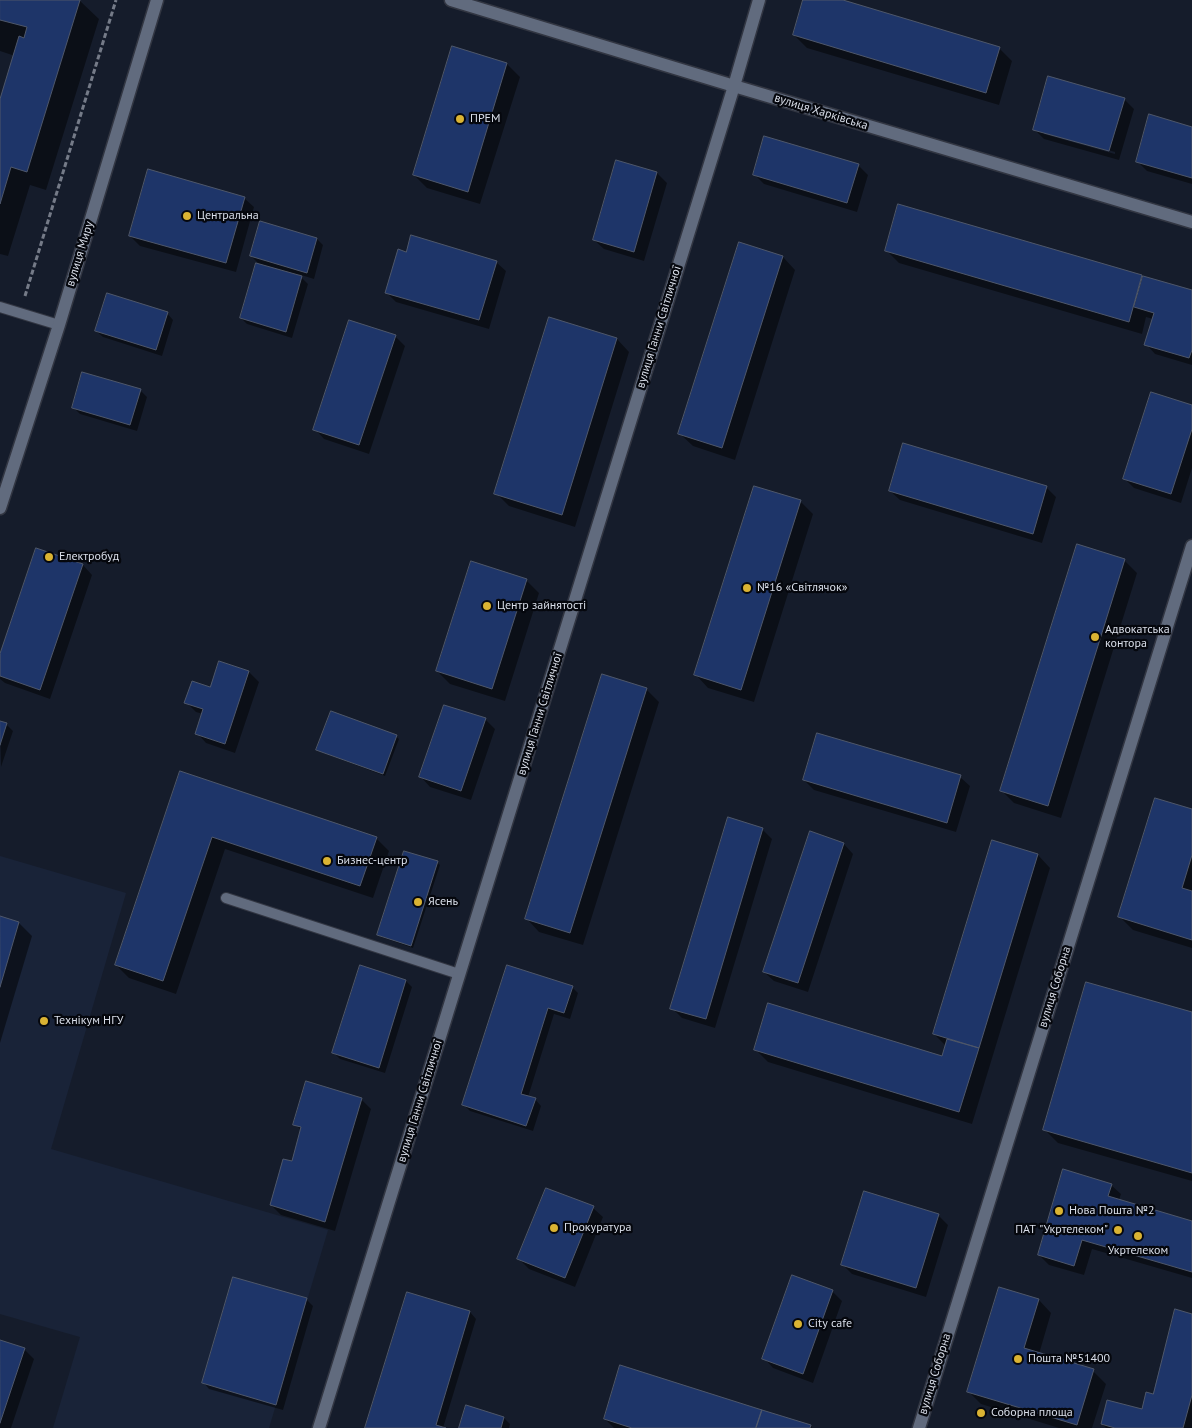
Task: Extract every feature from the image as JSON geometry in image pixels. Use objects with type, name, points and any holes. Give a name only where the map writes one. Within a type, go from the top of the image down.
[{"type":"street","name":"вулиця Миру","points":[[0,508],[59,325],[157,0]]},
{"type":"street","name":"вулиця Харківська","points":[[451,0],[1192,222]]},
{"type":"street","name":"вулиця Ганни Світличної","points":[[319,1428],[759,0]]},
{"type":"street","name":"вулиця Соборна","points":[[919,1428],[1192,546]]},
{"type":"lane","points":[[0,307],[59,325]]},
{"type":"lane","points":[[226,898],[460,974]]},
{"type":"path","points":[[20,314],[116,0]]},
{"type":"shaded area","name":"Технікум НГУ","points":[[0,856],[126,893],[51,1149],[328,1230],[269,1428],[53,1428],[80,1337],[0,1314]]},
{"type":"building","points":[[0,0],[80,0],[27,172],[11,167],[0,204],[0,99],[19,36],[24,38],[27,27],[0,20]]},
{"type":"building","points":[[803,0],[843,0],[1000,47],[986,93],[793,35]]},
{"type":"building","name":"ПРЕМ","points":[[452,46],[507,63],[468,192],[413,175]]},
{"type":"building","points":[[1048,76],[1125,98],[1109,151],[1033,130]]},
{"type":"building","points":[[1149,114],[1192,127],[1192,178],[1136,162]]},
{"type":"building","points":[[764,136],[859,164],[847,203],[753,175]]},
{"type":"building","points":[[616,160],[657,172],[634,252],[593,240]]},
{"type":"building","name":"Центральна","points":[[148,169],[245,197],[226,263],[129,236]]},
{"type":"building","points":[[898,204],[1142,275],[1129,322],[885,251]]},
{"type":"building","points":[[260,221],[317,238],[307,273],[250,256]]},
{"type":"building","points":[[411,235],[497,261],[479,320],[385,293],[398,249],[406,252]]},
{"type":"building","points":[[739,242],[783,256],[722,448],[678,434]]},
{"type":"building","points":[[256,263],[302,276],[286,332],[240,318]]},
{"type":"building","points":[[1143,276],[1192,290],[1192,350],[1189,358],[1144,345],[1154,313],[1134,307]]},
{"type":"building","points":[[107,293],[168,312],[156,350],[95,331]]},
{"type":"building","points":[[549,317],[617,338],[562,515],[494,494]]},
{"type":"building","points":[[349,320],[396,335],[359,445],[313,430]]},
{"type":"building","points":[[82,372],[141,389],[130,425],[72,408]]},
{"type":"building","points":[[1151,392],[1192,405],[1192,429],[1171,494],[1123,479]]},
{"type":"building","points":[[903,443],[1047,486],[1033,534],[889,491]]},
{"type":"building","name":"№16 «Світлячок»","points":[[754,486],[801,500],[741,690],[694,675]]},
{"type":"building","points":[[1077,544],[1125,559],[1048,806],[1000,791]]},
{"type":"building","points":[[36,548],[83,564],[40,690],[0,676],[0,654]]},
{"type":"building","name":"Центр зайнятості","points":[[471,561],[527,579],[492,689],[436,671]]},
{"type":"building","points":[[219,661],[249,671],[225,744],[195,734],[203,709],[184,703],[192,681],[210,687]]},
{"type":"building","points":[[602,674],[647,688],[570,933],[525,919]]},
{"type":"building","points":[[444,705],[486,718],[461,791],[419,777]]},
{"type":"building","points":[[331,711],[397,735],[383,774],[316,750]]},
{"type":"building","points":[[0,721],[7,723],[0,745]]},
{"type":"building","points":[[817,733],[961,775],[947,823],[803,780]]},
{"type":"building","name":"Бизнес-центр","points":[[180,771],[377,837],[360,886],[212,837],[163,981],[115,965]]},
{"type":"building","points":[[1155,798],[1192,809],[1192,855],[1182,888],[1192,891],[1192,940],[1118,917]]},
{"type":"building","points":[[728,817],[763,828],[706,1019],[670,1009]]},
{"type":"building","points":[[810,831],[844,843],[798,983],[763,972]]},
{"type":"building","points":[[992,840],[1038,854],[979,1048],[933,1034]]},
{"type":"building","points":[[404,851],[438,861],[411,946],[377,935]]},
{"type":"building","points":[[0,916],[19,922],[0,987]]},
{"type":"building","points":[[360,965],[406,980],[379,1068],[332,1053]]},
{"type":"building","points":[[507,965],[573,986],[564,1013],[548,1008],[521,1094],[536,1098],[526,1126],[462,1105]]},
{"type":"building","points":[[1086,982],[1192,1012],[1192,1173],[1043,1130]]},
{"type":"building","points":[[768,1003],[942,1056],[947,1039],[979,1048],[959,1112],[754,1050]]},
{"type":"building","points":[[306,1081],[362,1098],[325,1222],[270,1205],[283,1159],[292,1161],[301,1127],[293,1125]]},
{"type":"building","name":"ПАТ \"Укртелеком\"","points":[[1063,1169],[1112,1184],[1108,1196],[1192,1221],[1192,1272],[1082,1240],[1074,1266],[1038,1255]]},
{"type":"building","points":[[546,1188],[594,1206],[565,1278],[517,1259]]},
{"type":"building","points":[[864,1191],[939,1214],[916,1288],[841,1265]]},
{"type":"building","name":"City cafe","points":[[792,1275],[833,1290],[803,1374],[762,1359]]},
{"type":"building","points":[[233,1277],[307,1298],[276,1405],[202,1383]]},
{"type":"building","name":"Пошта №51400","points":[[999,1287],[1039,1299],[1024,1348],[1094,1369],[1077,1425],[967,1392]]},
{"type":"building","points":[[407,1292],[470,1311],[436,1425],[446,1428],[365,1428]]},
{"type":"building","points":[[1175,1309],[1192,1314],[1192,1395],[1183,1428],[1115,1428],[1101,1424],[1107,1400],[1142,1409],[1146,1392],[1153,1394]]},
{"type":"building","points":[[0,1340],[25,1348],[0,1423]]},
{"type":"building","points":[[620,1365],[762,1410],[756,1428],[632,1428],[604,1419]]},
{"type":"building","points":[[466,1405],[504,1417],[501,1428],[459,1428]]},
{"type":"building","points":[[762,1410],[811,1425],[810,1428],[756,1428]]},
{"type":"place","name":"ПРЕМ","points":[[460,119]]},
{"type":"place","name":"Центральна","points":[[187,216]]},
{"type":"place","name":"Електробуд","points":[[49,557]]},
{"type":"place","name":"№16 «Світлячок»","points":[[747,588]]},
{"type":"place","name":"Центр зайнятості","points":[[487,606]]},
{"type":"place","name":"Адвокатська контора","points":[[1095,637]]},
{"type":"place","name":"Бизнес-центр","points":[[327,861]]},
{"type":"place","name":"Ясень","points":[[418,902]]},
{"type":"place","name":"Технікум НГУ","points":[[44,1021]]},
{"type":"place","name":"Нова Пошта №2","points":[[1059,1211]]},
{"type":"place","name":"Прокуратура","points":[[554,1228]]},
{"type":"place","name":"ПАТ \"Укртелеком\"","points":[[1118,1230]]},
{"type":"place","name":"Укртелеком","points":[[1138,1236]]},
{"type":"place","name":"City cafe","points":[[798,1324]]},
{"type":"place","name":"Пошта №51400","points":[[1018,1359]]},
{"type":"place","name":"Соборна площа","points":[[981,1413]]}]
